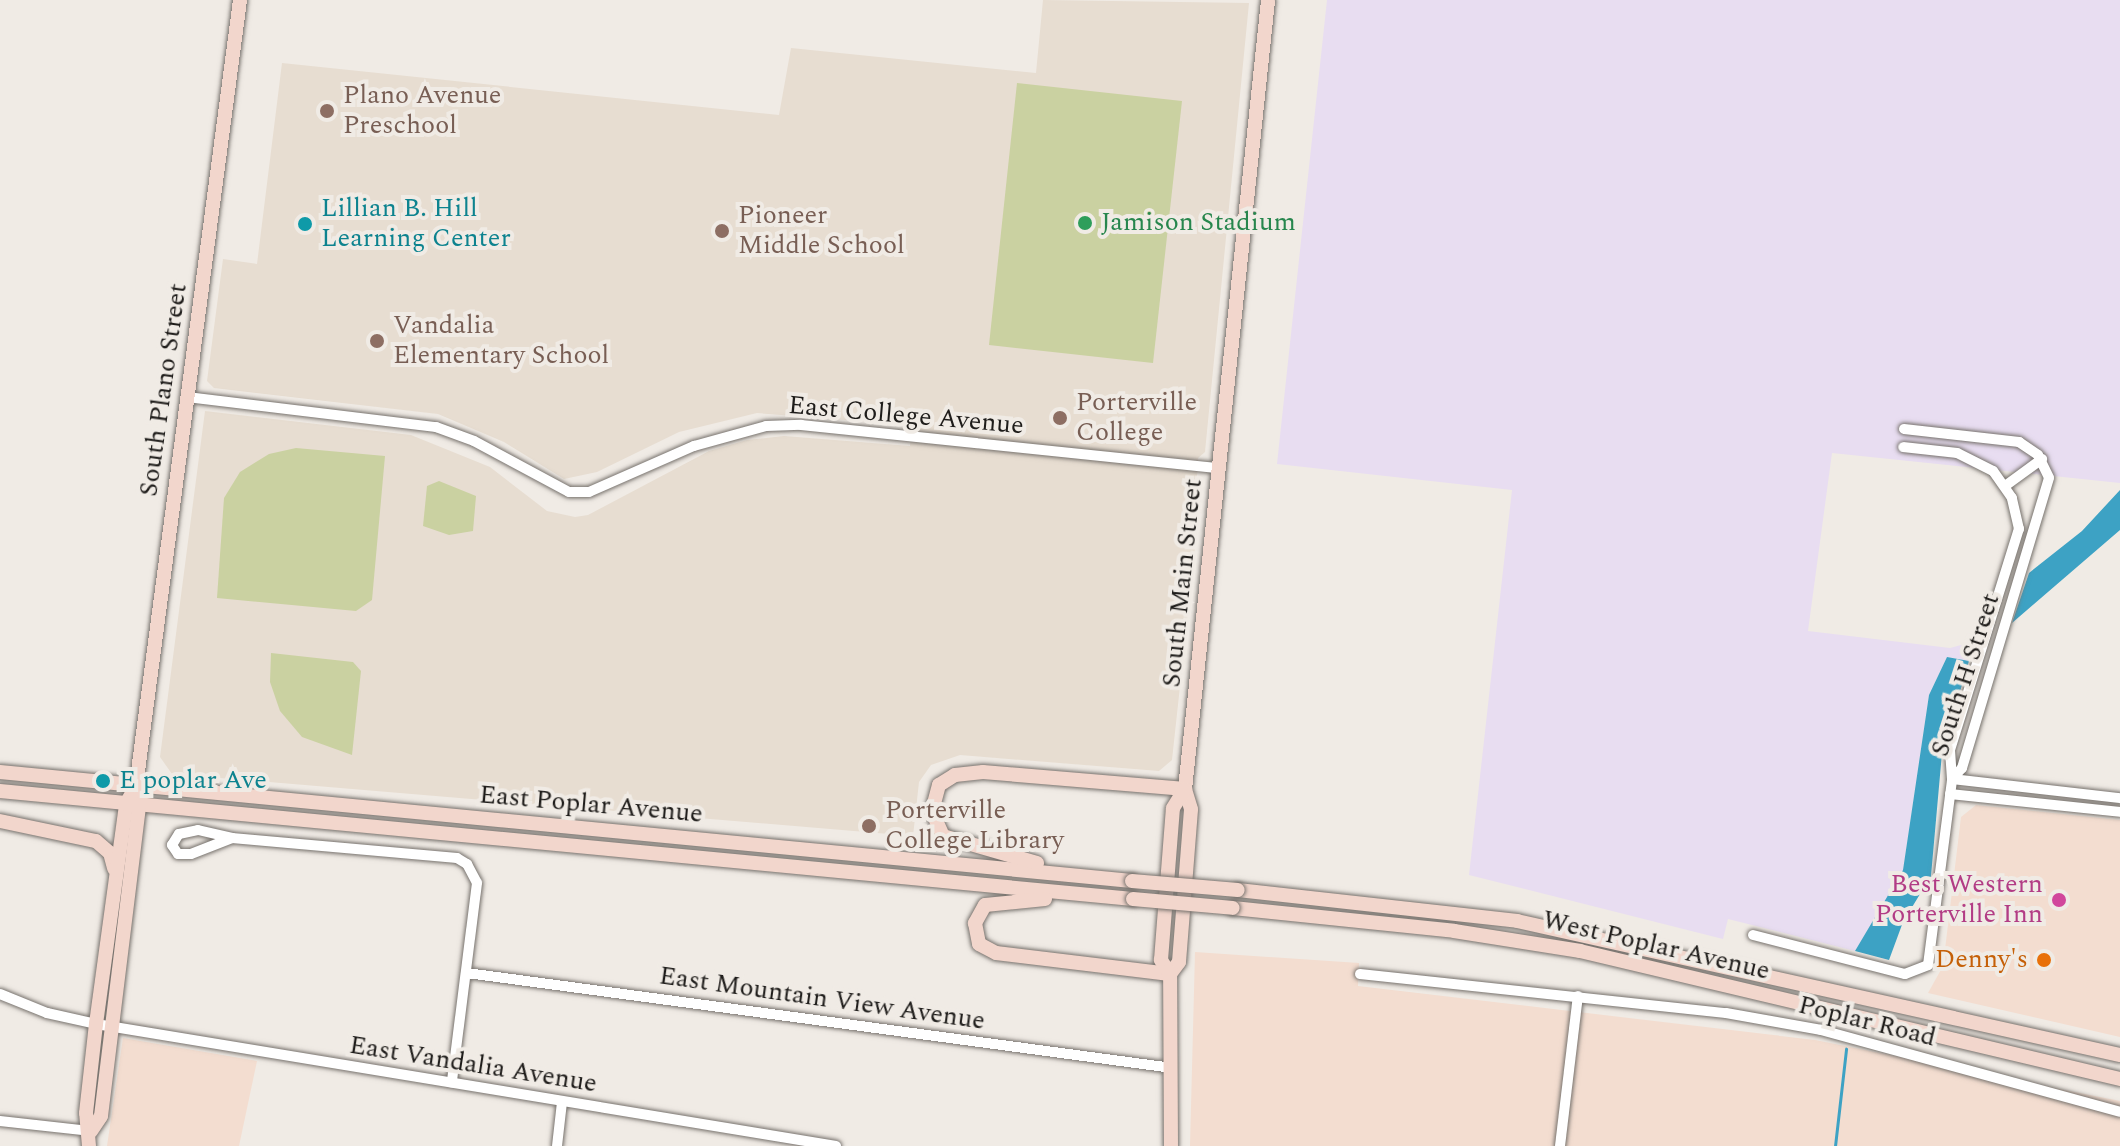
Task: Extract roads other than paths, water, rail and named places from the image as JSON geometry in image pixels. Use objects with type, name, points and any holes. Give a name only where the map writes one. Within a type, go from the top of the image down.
[{"type":"main road","name":"South Plano Street","points":[[90,1139],[101,1116],[104,1024],[115,888],[126,804],[136,786],[240,0]]},
{"type":"main road","name":"South Main Street","points":[[1171,1146],[1170,974],[1179,962],[1191,809],[1185,789],[1268,0]]},
{"type":"main road","name":"East Poplar Avenue","points":[[0,772],[1178,885]]},
{"type":"main road","points":[[1087,875],[956,843],[935,825],[936,791],[950,777],[973,772],[1185,789]]},
{"type":"main road","name":"South Plano Street","points":[[104,1024],[142,806],[136,786]]},
{"type":"main road","name":"East Poplar Avenue","points":[[0,791],[1174,903]]},
{"type":"main road","points":[[0,821],[101,843],[113,862],[115,888]]},
{"type":"main road","name":"West Poplar Avenue","points":[[1178,885],[1517,921],[2120,1055]]},
{"type":"main road","points":[[1133,899],[997,900],[979,913],[975,934],[979,944],[996,953],[1170,974]]},
{"type":"main road","name":"West Poplar Avenue","points":[[1174,903],[1440,929],[1567,949],[2120,1079]]},
{"type":"street","name":"East College Avenue","points":[[187,397],[426,424],[474,441],[569,492],[589,492],[694,446],[766,426],[801,425],[1219,468]]},
{"type":"street","points":[[1903,447],[1975,460],[2005,486],[2042,459],[2030,447],[2011,440],[1904,429]]},
{"type":"street","points":[[1943,452],[1944,433]]},
{"type":"street","name":"South H Street","points":[[1952,779],[1962,768],[2049,492],[2042,459]]},
{"type":"street","name":"South H Street","points":[[1753,935],[1905,974],[1924,970],[1930,958],[1952,779],[1953,739],[2007,578],[2019,529],[2005,486]]},
{"type":"street","name":"South H Street","points":[[2007,578],[2019,582]]},
{"type":"street","points":[[1952,779],[2114,797],[2107,810]]},
{"type":"street","points":[[1950,794],[2120,812]]},
{"type":"street","points":[[232,838],[191,854],[178,854],[172,845],[175,836],[189,830],[232,838],[457,858],[477,883],[452,1082]]},
{"type":"street","name":"East Mountain View Avenue","points":[[467,973],[1172,1068]]},
{"type":"street","name":"Poplar Road","points":[[1360,974],[1578,996],[1821,1030],[2120,1112]]},
{"type":"street","name":"East Vandalia Avenue","points":[[0,994],[47,1013],[104,1024],[836,1146]]},
{"type":"street","points":[[1560,1146],[1578,996]]},
{"type":"street","points":[[557,1146],[562,1102]]},
{"type":"street","points":[[0,1121],[90,1139]]},
{"type":"water","points":[[2120,490],[2120,530],[2012,623],[2029,573],[2082,531]]},
{"type":"water","points":[[1947,657],[1969,661],[1942,753],[1931,876],[1903,922],[1889,960],[1855,951],[1903,870],[1929,695]]},
{"type":"waterway","points":[[1835,1146],[1846,1049]]},
{"type":"place","name":"Plano Avenue Preschool","points":[[327,111]]},
{"type":"place","name":"Jamison Stadium","points":[[1085,223]]},
{"type":"place","name":"Lillian B. Hill Learning Center","points":[[305,224]]},
{"type":"place","name":"Pioneer Middle School","points":[[722,231]]},
{"type":"place","name":"Vandalia Elementary School","points":[[377,341]]},
{"type":"place","name":"Porterville College","points":[[1060,418]]},
{"type":"place","name":"E poplar Ave","points":[[103,781]]},
{"type":"place","name":"Porterville College Library","points":[[869,826]]},
{"type":"place","name":"Best Western Porterville Inn","points":[[2059,900]]},
{"type":"place","name":"Denny's","points":[[2044,960]]}]
